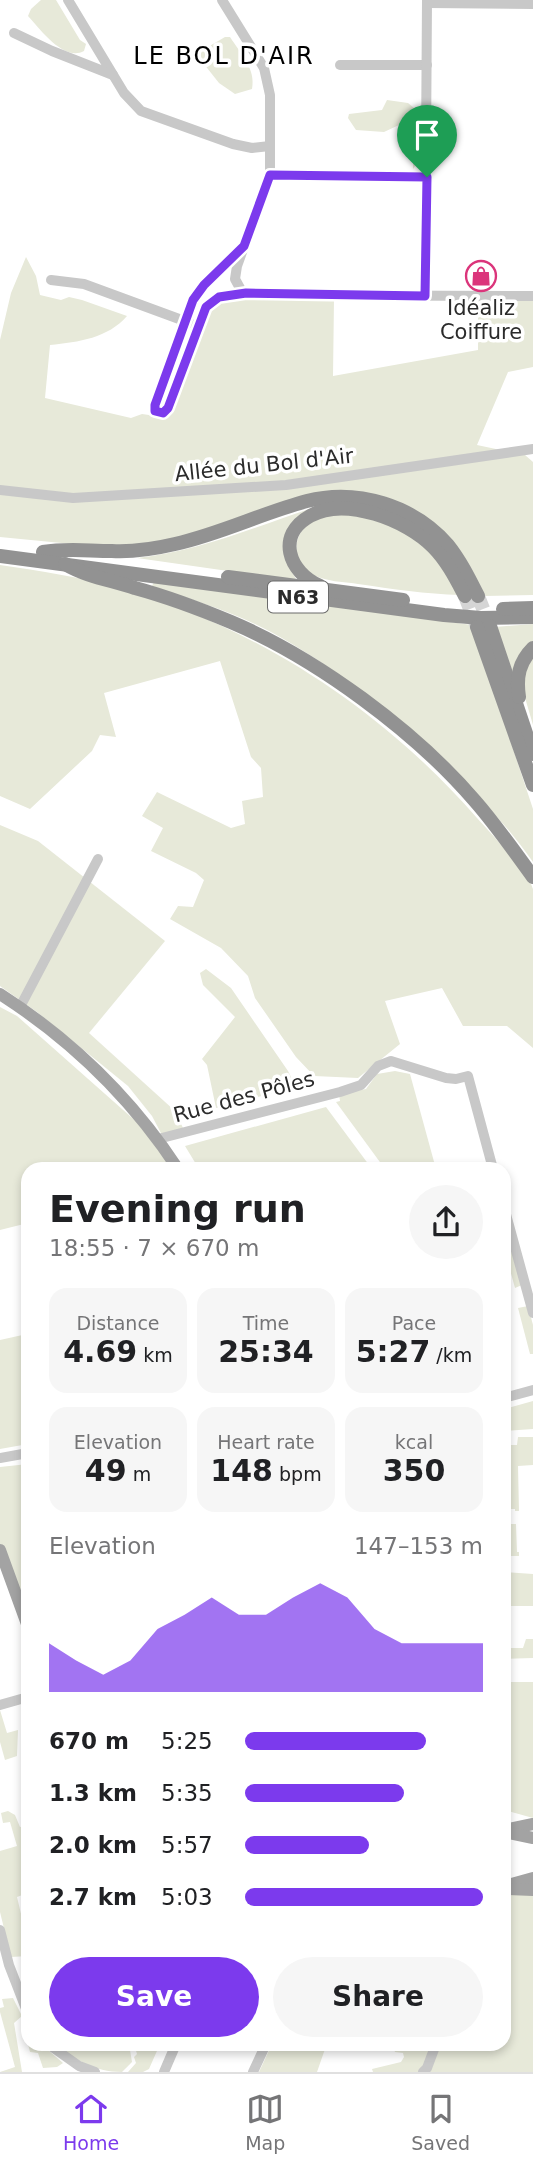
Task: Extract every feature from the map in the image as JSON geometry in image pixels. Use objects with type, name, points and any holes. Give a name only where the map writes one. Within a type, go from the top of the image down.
[{"type":"highway","points":[[43,552],[66,548],[114,551],[151,549],[185,542],[307,502],[352,497],[395,508],[429,528],[454,553],[471,596],[441,556],[423,538],[401,524],[377,514],[345,509],[322,511],[302,521],[292,535],[290,547],[292,561],[300,574],[334,592]]},
{"type":"highway","name":"N63","points":[[0,546],[456,607],[533,608]]},
{"type":"highway","name":"N63","points":[[0,555],[444,615],[481,618],[533,617]]},
{"type":"highway","points":[[65,564],[79,573],[135,587],[233,623],[337,681],[424,749],[460,784],[501,832],[533,877]]},
{"type":"highway","points":[[533,754],[484,626],[533,785]]},
{"type":"highway","points":[[523,726],[518,677],[521,662],[533,648]]},
{"type":"main road","points":[[0,994],[20,1007],[93,1067],[158,1139],[173,1162]]},
{"type":"main road","points":[[0,1550],[21,1608]]},
{"type":"main road","points":[[511,1829],[533,1824]]},
{"type":"main road","points":[[511,1833],[533,1838]]},
{"type":"main road","points":[[511,1885],[533,1878]]},
{"type":"main road","points":[[511,1888],[533,1890]]},
{"type":"street","points":[[68,0],[129,100],[147,115],[233,144],[252,148],[270,146]]},
{"type":"street","points":[[222,0],[268,77],[270,94],[270,175],[235,273],[236,290]]},
{"type":"street","points":[[425,296],[428,1],[533,4]]},
{"type":"street","points":[[13,33],[113,75]]},
{"type":"street","points":[[79,62],[94,44]]},
{"type":"street","points":[[340,65],[427,65]]},
{"type":"street","points":[[270,175],[427,177]]},
{"type":"street","points":[[244,246],[197,293],[155,411],[161,413],[168,408],[199,323],[210,303],[236,290],[248,294],[533,296]]},
{"type":"street","points":[[220,269],[230,269],[235,273]]},
{"type":"street","points":[[51,280],[84,284],[185,322],[199,323]]},
{"type":"street","name":"Allée du Bol d'Air","points":[[0,490],[73,498],[259,487],[327,480],[485,455],[532,451]]},
{"type":"street","points":[[20,1007],[98,859]]},
{"type":"street","name":"Rue des Pôles","points":[[158,1139],[361,1085],[378,1066],[391,1061],[446,1078],[468,1076],[491,1162]]},
{"type":"street","points":[[511,1233],[533,1312]]},
{"type":"street","points":[[511,1396],[533,1390]]},
{"type":"street","points":[[0,1458],[21,1454]]},
{"type":"street","points":[[0,1705],[21,1699]]},
{"type":"street","points":[[0,1930],[4,1967],[21,2000]]},
{"type":"street","points":[[58,2051],[79,2066],[95,2072]]},
{"type":"street","points":[[164,2072],[173,2051]]},
{"type":"street","points":[[253,2072],[263,2051]]},
{"type":"street","points":[[424,2072],[433,2051]]},
{"type":"green space","points":[[41,0],[56,0],[80,40],[86,44],[84,51],[68,52],[53,43],[28,16]]},
{"type":"green space","points":[[225,37],[230,37],[247,62],[252,75],[252,89],[235,94],[219,83],[200,59],[201,51]]},
{"type":"green space","points":[[387,100],[408,103],[420,113],[418,162],[413,169],[414,118],[384,132],[356,130],[348,118],[349,114],[382,110]]},
{"type":"green space","points":[[26,257],[36,276],[40,295],[61,300],[69,297],[82,300],[127,316],[102,334],[50,345],[45,398],[131,418],[142,414],[163,417],[209,309],[216,303],[230,299],[334,299],[333,376],[478,350],[478,300],[533,300],[533,367],[508,372],[477,445],[525,455],[533,462],[533,595],[484,596],[465,562],[346,493],[171,540],[113,548],[0,537],[0,340],[11,293]]},
{"type":"green space","points":[[312,508],[298,517],[287,563],[297,581],[137,558],[204,545]]},
{"type":"green space","points":[[354,514],[406,532],[421,542],[438,560],[460,595],[335,581],[321,578],[303,567],[298,559],[297,541],[308,524],[321,516]]},
{"type":"green space","points":[[0,565],[75,577],[120,588],[220,625],[315,678],[359,708],[401,742],[441,779],[483,824],[530,882],[533,889],[533,1048],[507,1026],[463,1026],[442,988],[385,1001],[400,1044],[358,1078],[314,1076],[296,1057],[255,998],[248,976],[221,948],[170,919],[178,906],[193,907],[204,880],[196,873],[151,851],[163,828],[142,816],[157,792],[231,828],[245,824],[242,801],[263,797],[261,768],[251,757],[220,661],[104,693],[116,737],[100,735],[92,751],[30,809],[0,796]]},
{"type":"green space","points":[[154,582],[472,625],[533,809],[533,862],[504,825],[460,779],[386,712],[342,677],[296,646],[257,625],[152,586]]},
{"type":"green space","points":[[533,624],[533,643],[513,685],[494,627]]},
{"type":"green space","points":[[533,654],[533,725],[521,684]]},
{"type":"green space","points":[[0,825],[38,841],[165,941],[89,1033],[175,1111],[183,1128],[162,1135],[152,1116],[128,1086],[37,1012],[0,986]]},
{"type":"green space","points":[[206,969],[231,988],[296,1087],[216,1108],[207,1065],[202,1059],[235,1017],[203,985],[200,973]]},
{"type":"green space","points":[[0,1007],[17,1016],[157,1140],[170,1162],[21,1162],[21,1225],[0,1230]]},
{"type":"green space","points":[[395,1071],[410,1074],[434,1162],[380,1162],[336,1102],[340,1101],[339,1094],[366,1089],[377,1074]]},
{"type":"green space","points":[[326,1107],[367,1162],[195,1162],[185,1146]]},
{"type":"green space","points":[[511,1244],[522,1285],[515,1288],[511,1273]]},
{"type":"green space","points":[[528,1306],[533,1325],[533,1354],[530,1354],[518,1308]]},
{"type":"green space","points":[[21,1335],[21,1445],[0,1449],[0,1340]]},
{"type":"green space","points":[[533,1401],[533,1429],[511,1431],[511,1407]]},
{"type":"green space","points":[[518,1437],[533,1437],[533,1465],[518,1466],[519,1511],[515,1511],[511,1509],[511,1445],[517,1445]]},
{"type":"green space","points":[[21,1465],[21,1607],[0,1547],[0,1467]]},
{"type":"green space","points":[[511,1524],[516,1524],[519,1556],[511,1556]]},
{"type":"green space","points":[[511,1572],[533,1574],[533,1606],[511,1606]]},
{"type":"green space","points":[[526,1639],[533,1639],[533,1658],[511,1659],[511,1648],[523,1648]]},
{"type":"green space","points":[[511,1682],[533,1682],[533,1818],[511,1812]]},
{"type":"green space","points":[[0,1710],[7,1733],[18,1730],[17,1756],[5,1760],[0,1742]]},
{"type":"green space","points":[[8,1811],[15,1815],[21,1827],[21,1896],[17,1897],[21,1914],[21,1956],[11,1957],[0,1912],[0,1851],[17,1846],[10,1822],[3,1823],[1,1813]]},
{"type":"green space","points":[[533,1886],[533,2072],[428,2072],[436,2051],[511,2051],[511,1893]]},
{"type":"green space","points":[[13,1998],[21,2014],[14,2023],[22,2072],[0,2072],[15,2067],[0,2012],[0,2008],[4,2007],[2,1999]]},
{"type":"green space","points":[[49,2051],[63,2063],[57,2067],[43,2068],[38,2053],[30,2052]]},
{"type":"green space","points":[[64,2051],[130,2051],[132,2062],[122,2072],[102,2070]]},
{"type":"green space","points":[[136,2051],[157,2051],[149,2069],[143,2072],[128,2072],[136,2063],[134,2057]]},
{"type":"green space","points":[[269,2051],[324,2051],[317,2072],[259,2072]]},
{"type":"green space","points":[[430,2051],[420,2072],[373,2072],[372,2069],[401,2062],[403,2053],[395,2052]]},
{"type":"tunnel","points":[[465,596],[477,627]]},
{"type":"tunnel","points":[[478,596],[490,626]]},
{"type":"place","name":"Idéaliz Coiffure","points":[[481,276]]},
{"type":"district","name":"LE BOL D'AIR","points":[[224,56]]},
{"type":"route","points":[[270,175],[427,177],[425,296],[246,293],[214,299],[202,314],[168,408],[163,413],[155,411],[154,407],[193,300],[204,285],[244,246],[270,175]]}]
